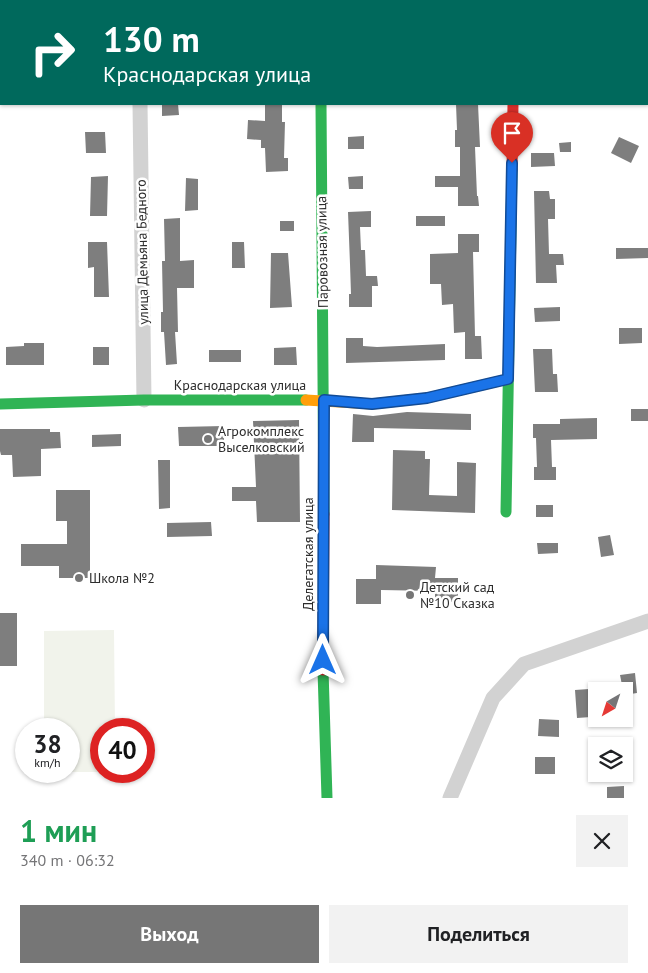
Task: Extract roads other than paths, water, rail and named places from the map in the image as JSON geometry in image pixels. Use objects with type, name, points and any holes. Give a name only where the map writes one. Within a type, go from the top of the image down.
[{"type":"street","name":"улица Демьяна Бедного","points":[[140,105],[144,400]]},
{"type":"street","name":"Паровозная улица","points":[[321,105],[324,400]]},
{"type":"street","points":[[506,512],[513,105]]},
{"type":"street","name":"Краснодарская улица","points":[[0,404],[144,400],[324,400],[372,404],[427,398],[508,379]]},
{"type":"street","name":"Делегатская улица","points":[[324,400],[323,660],[327,798]]},
{"type":"street","points":[[450,798],[493,698],[524,664],[648,621]]},
{"type":"place","name":"Агрокомплекс Выселковский","points":[[208,439]]},
{"type":"place","name":"Школа №2","points":[[79,578]]},
{"type":"place","name":"Детский сад №10 Сказка","points":[[410,595]]}]
